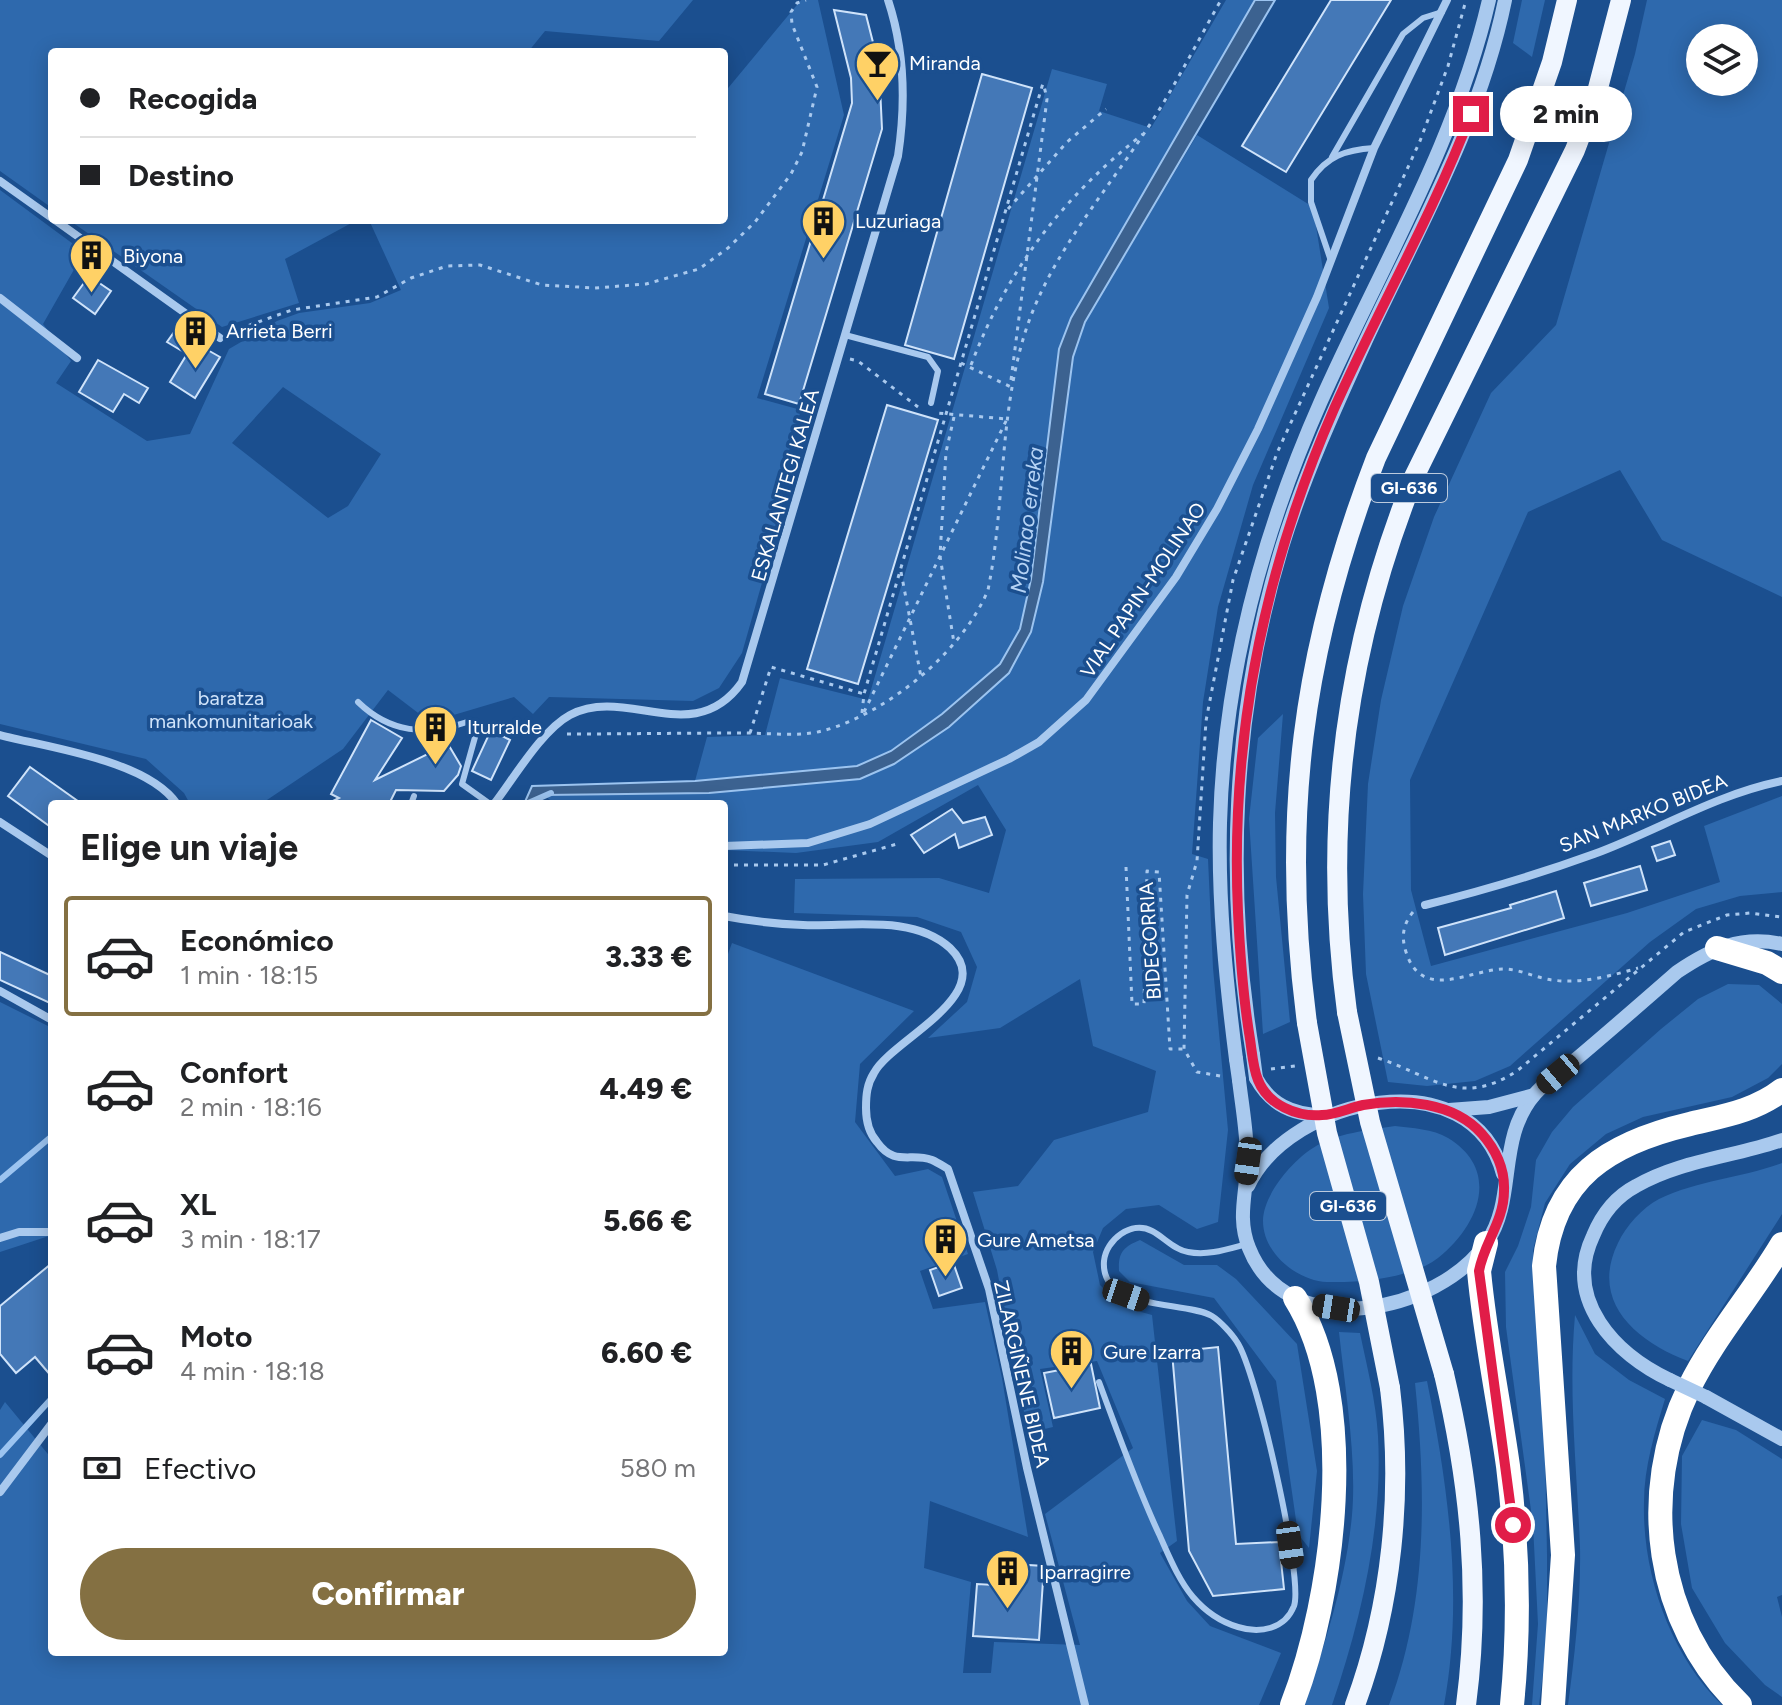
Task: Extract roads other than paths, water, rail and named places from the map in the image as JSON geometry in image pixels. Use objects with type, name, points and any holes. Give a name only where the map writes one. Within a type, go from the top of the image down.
[{"type":"highway","points":[[1717,948],[1767,963],[1782,972]]},
{"type":"highway","points":[[1553,1705],[1563,1555],[1544,1266],[1550,1228],[1558,1209],[1579,1179],[1614,1150],[1654,1133],[1749,1109],[1782,1090]]},
{"type":"highway","points":[[1486,1243],[1479,1271],[1508,1467],[1516,1553],[1518,1619],[1512,1705]]},
{"type":"highway","points":[[1740,1705],[1702,1659],[1674,1602],[1660,1539],[1659,1509],[1669,1443],[1688,1390],[1782,1244]]},
{"type":"highway","points":[[1292,1705],[1306,1669],[1321,1609],[1333,1510],[1332,1439],[1323,1370],[1307,1318],[1295,1298]]},
{"type":"main road","name":"GI-636","points":[[1355,1705],[1377,1628],[1390,1559],[1395,1490],[1390,1388],[1373,1296],[1327,1133],[1307,1023],[1297,943],[1294,829],[1306,710],[1325,611],[1356,510],[1386,434],[1527,137],[1552,62],[1567,0]]},
{"type":"main road","name":"GI-636","points":[[1466,1705],[1474,1624],[1474,1557],[1465,1476],[1444,1374],[1378,1150],[1347,1012],[1338,937],[1337,826],[1347,716],[1365,623],[1395,525],[1419,465],[1582,134],[1610,49],[1621,0]]},
{"type":"street","name":"ESKALANTEGI KALEA","points":[[495,800],[547,734],[563,719],[583,709],[605,707],[688,715],[714,708],[735,693],[748,670],[898,156],[902,128],[902,69],[888,0]]},
{"type":"street","name":"VIAL PAPIN-MOLINAO","points":[[728,846],[792,844],[840,835],[1009,759],[1039,742],[1068,718],[1105,678],[1176,577],[1217,509],[1264,416],[1374,148],[1447,0]]},
{"type":"street","points":[[1489,0],[1464,89],[1442,147],[1339,361],[1292,469],[1266,542],[1236,670],[1220,823],[1224,942],[1248,1161],[1241,1206],[1247,1244],[1258,1267],[1269,1280],[1295,1298],[1336,1308],[1360,1308],[1401,1300],[1440,1285],[1473,1260],[1502,1213],[1504,1178],[1514,1134],[1534,1095],[1677,972],[1717,948],[1749,941],[1782,944]]},
{"type":"street","points":[[1326,1115],[1304,1115],[1279,1105],[1256,1078],[1239,940],[1237,822],[1246,714],[1266,607],[1307,475],[1465,131],[1487,68],[1505,0]]},
{"type":"street","points":[[0,181],[48,215]]},
{"type":"street","points":[[60,224],[220,338]]},
{"type":"street","points":[[0,298],[77,358]]},
{"type":"street","points":[[0,735],[116,765],[144,776],[172,800]]},
{"type":"street","name":"SAN MARKO BIDEA","points":[[1425,905],[1480,891],[1595,853],[1729,794],[1782,781]]},
{"type":"street","points":[[0,822],[48,853]]},
{"type":"street","name":"ZILARGIÑENE BIDEA","points":[[728,917],[751,921],[884,925],[912,929],[935,935],[954,951],[963,971],[958,992],[945,1010],[888,1055],[874,1071],[866,1092],[866,1120],[877,1143],[897,1159],[930,1159],[948,1169],[989,1289],[1027,1468],[1085,1705]]},
{"type":"street","points":[[0,991],[48,1018]]},
{"type":"street","points":[[1444,1110],[1489,1107],[1534,1095]]},
{"type":"street","points":[[1241,1206],[1253,1176],[1274,1150],[1303,1127],[1326,1115],[1391,1102],[1444,1110],[1461,1116],[1483,1136],[1499,1159],[1504,1178]]},
{"type":"street","points":[[1782,1140],[1654,1176],[1615,1201],[1588,1245],[1584,1287],[1596,1319],[1627,1356],[1782,1439]]},
{"type":"street","points":[[0,1238],[19,1232],[48,1232]]},
{"type":"street","points":[[0,1492],[48,1428]]},
{"type":"lane","points":[[1332,157],[1403,34],[1423,18],[1442,12]]},
{"type":"lane","points":[[1330,259],[1310,193],[1311,180],[1320,166],[1332,157],[1353,150],[1374,148]]},
{"type":"lane","points":[[845,335],[928,357],[938,371],[931,403]]},
{"type":"lane","points":[[358,702],[373,716],[410,730],[441,731],[467,722],[477,730],[462,784],[486,800]]},
{"type":"lane","points":[[412,800],[414,796]]},
{"type":"lane","points":[[1099,1382],[1150,1514],[1175,1570],[1192,1595],[1207,1611],[1237,1627],[1272,1628],[1286,1621],[1295,1604],[1286,1514],[1267,1433],[1239,1344],[1214,1317],[1126,1295],[1110,1285],[1105,1273],[1107,1247],[1118,1235],[1133,1229],[1149,1229],[1185,1252],[1206,1254],[1247,1244]]},
{"type":"waterway","name":"Molinao erreka","points":[[535,800],[551,793]]},
{"type":"waterway","points":[[0,1180],[48,1139]]},
{"type":"waterway","name":"Molinao erreka","points":[[0,1455],[48,1402]]},
{"type":"place","name":"Miranda","points":[[878,102]]},
{"type":"place","name":"Luzuriaga","points":[[824,260]]},
{"type":"place","name":"Biyona","points":[[92,295]]},
{"type":"place","name":"Arrieta Berri","points":[[195,370]]},
{"type":"place","name":"Iturralde","points":[[436,766]]},
{"type":"place","name":"Gure Ametsa","points":[[946,1279]]},
{"type":"place","name":"Gure Izarra","points":[[1072,1391]]},
{"type":"place","name":"Iparragirre","points":[[1008,1611]]},
{"type":"park label","name":"baratza mankomunitarioak","points":[[231,710]]}]
